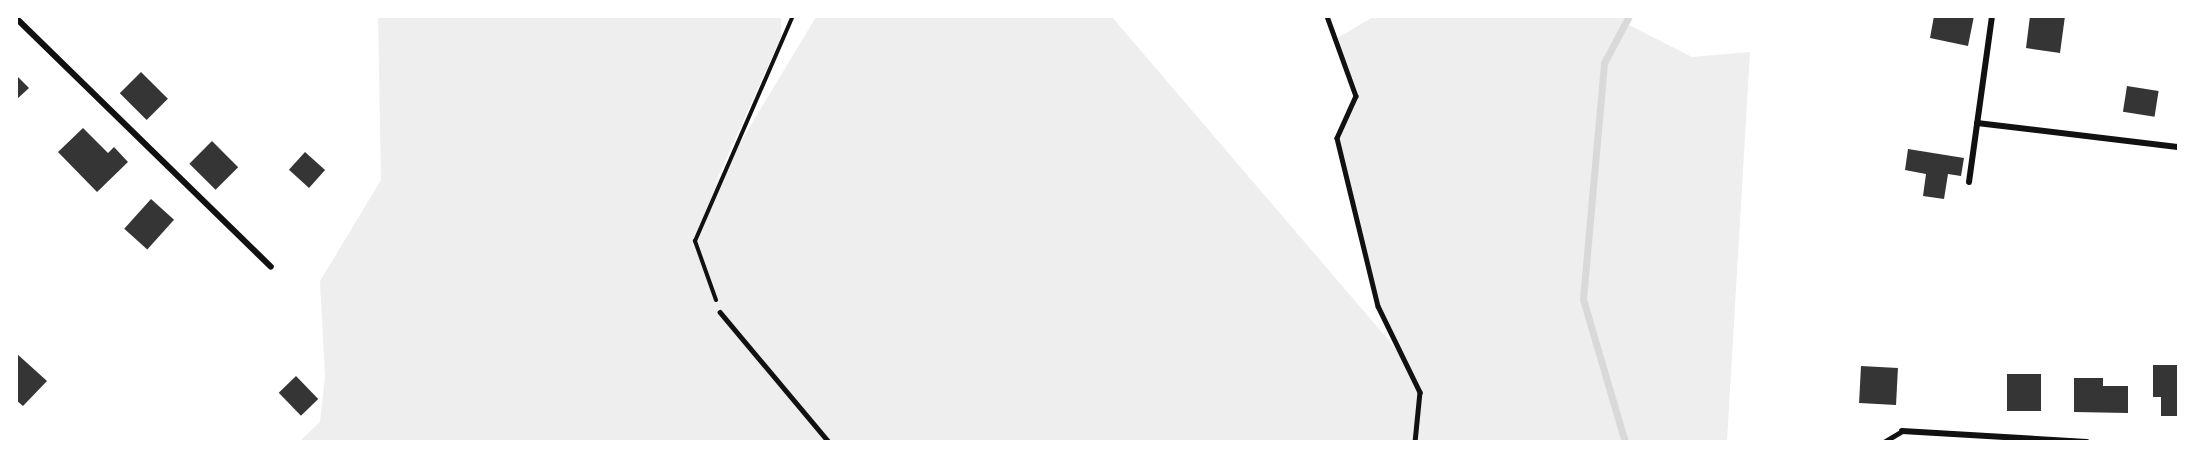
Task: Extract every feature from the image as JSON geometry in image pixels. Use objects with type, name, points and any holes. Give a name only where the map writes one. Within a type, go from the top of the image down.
[{"type":"street","points":[[1969,182],[1992,16]]},
{"type":"street","points":[[16,18],[271,267]]},
{"type":"street","points":[[1977,123],[2178,147]]},
{"type":"street","points":[[1902,431],[2087,441]]},
{"type":"lane","points":[[1327,16],[1356,96],[1337,138],[1378,306],[1420,392],[1415,441]]},
{"type":"lane","points":[[720,312],[829,441]]},
{"type":"lane","points":[[1884,441],[1902,431]]},
{"type":"path","points":[[720,312],[695,241],[793,16]]},
{"type":"shaded area","points":[[1631,16],[1629,25],[1692,57],[1750,52],[1727,441],[299,442],[320,422],[325,376],[320,281],[381,180],[378,17],[781,17],[781,37],[714,186],[816,17],[1112,17],[1403,357],[1378,306],[1337,138],[1356,96],[1334,40],[1373,17]]},
{"type":"building","points":[[1934,16],[1974,16],[1968,46],[1930,38]]},
{"type":"building","points":[[2030,16],[2065,16],[2060,53],[2026,48]]},
{"type":"building","points":[[141,72],[168,99],[147,120],[120,93]]},
{"type":"building","points":[[16,75],[29,88],[16,100]]},
{"type":"building","points":[[2127,86],[2159,91],[2155,117],[2123,112]]},
{"type":"building","points":[[83,128],[108,153],[114,147],[128,162],[97,192],[58,152]]},
{"type":"building","points":[[212,141],[238,167],[216,190],[189,164]]},
{"type":"building","points":[[1908,149],[1964,158],[1961,176],[1948,174],[1944,199],[1923,196],[1926,174],[1905,170]]},
{"type":"building","points":[[305,152],[325,170],[309,188],[289,170]]},
{"type":"building","points":[[151,199],[174,220],[147,249],[124,229]]},
{"type":"building","points":[[16,353],[47,381],[23,406],[16,400]]},
{"type":"building","points":[[2153,365],[2178,365],[2178,416],[2161,416],[2161,397],[2153,397]]},
{"type":"building","points":[[1861,366],[1898,368],[1896,405],[1859,403]]},
{"type":"building","points":[[2007,374],[2041,374],[2041,411],[2007,411]]},
{"type":"building","points":[[296,376],[318,399],[301,416],[279,393]]},
{"type":"building","points":[[2074,378],[2103,378],[2103,386],[2128,386],[2128,413],[2074,412]]},
{"type":"waterway","points":[[1625,442],[1583,299],[1604,63],[1629,16]]}]
